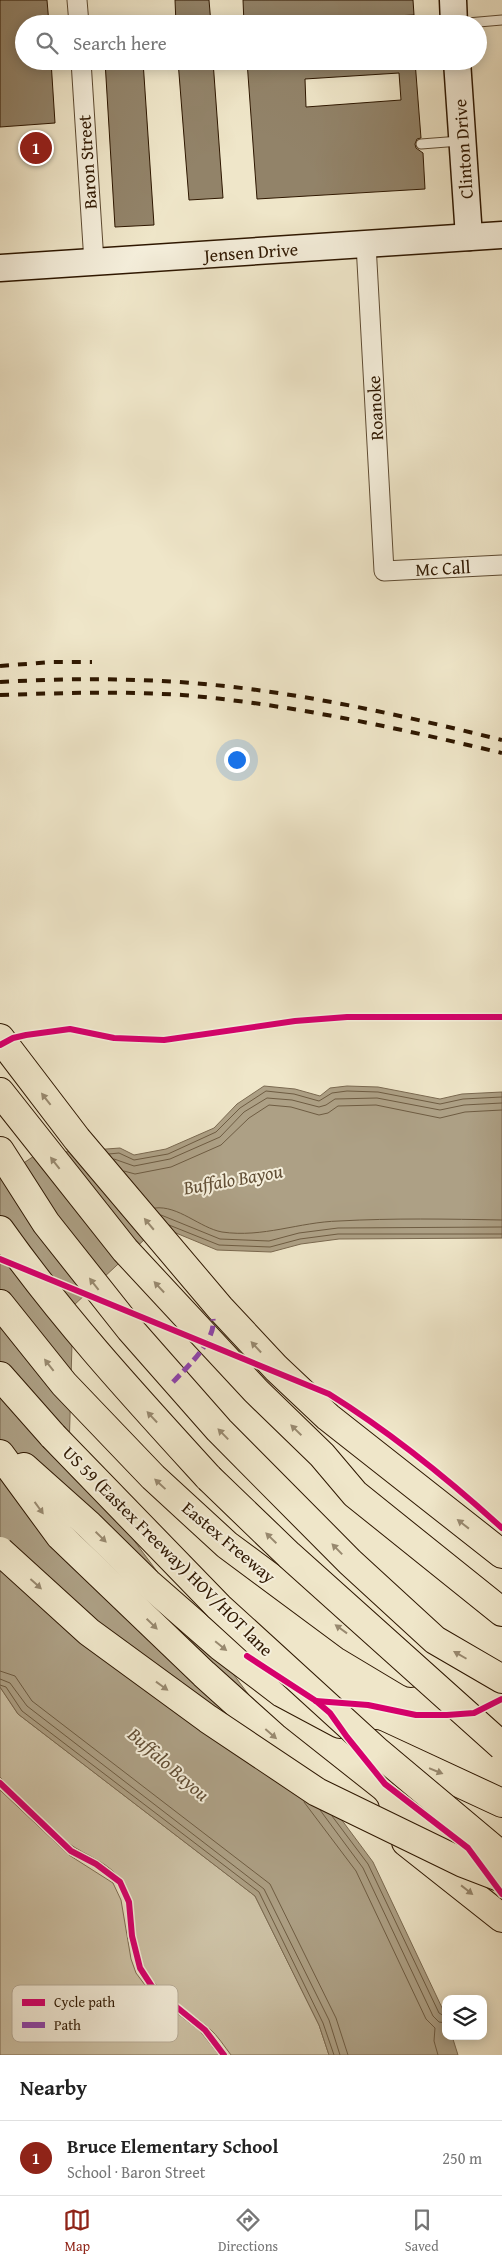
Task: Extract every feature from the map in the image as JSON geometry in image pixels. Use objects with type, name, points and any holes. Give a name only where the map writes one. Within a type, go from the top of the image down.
[{"type":"highway","points":[[0,1038],[83,1146],[220,1308],[276,1368],[328,1417],[502,1554]]},
{"type":"highway","points":[[0,1092],[125,1250],[256,1391],[322,1455],[355,1494],[502,1612]]},
{"type":"highway","points":[[0,1151],[46,1223],[130,1329],[219,1430],[350,1562],[435,1640],[502,1679]]},
{"type":"highway","points":[[0,1230],[32,1276],[121,1383],[209,1478],[289,1555],[502,1746]]},
{"type":"highway","name":"Eastex Freeway","points":[[0,1304],[64,1384],[153,1477],[227,1546],[351,1637],[502,1728]]},
{"type":"highway","name":"US 59 (Eastex Freeway) HOV/HOT lane","points":[[0,1376],[53,1436],[219,1607],[378,1752],[502,1856]]},
{"type":"highway","points":[[0,1446],[89,1524],[148,1583],[220,1646],[282,1692],[395,1755],[455,1779],[502,1802]]},
{"type":"highway","points":[[0,1454],[60,1536],[204,1674],[274,1737],[502,1918]]},
{"type":"highway","points":[[322,1455],[502,1590]]},
{"type":"highway","points":[[0,1551],[89,1632],[208,1719],[317,1792],[463,1863],[502,1878]]},
{"type":"main road","points":[[453,0],[454,15]]},
{"type":"main road","name":"Clinton Drive","points":[[458,70],[469,236]]},
{"type":"main road","name":"Jensen Drive","points":[[0,268],[502,235]]},
{"type":"street","points":[[77,0],[78,15]]},
{"type":"street","name":"Baron Street","points":[[82,70],[94,262]]},
{"type":"street","name":"Roanoke","points":[[366,244],[384,571]]},
{"type":"street","name":"Mc Call","points":[[384,571],[502,565]]},
{"type":"lane","points":[[487,21],[502,20]]},
{"type":"lane","points":[[421,144],[462,141]]},
{"type":"shaded area","points":[[0,1687],[18,1714],[255,1896],[319,2025],[329,2055],[231,2055],[209,2028],[178,2004],[178,1985],[156,1985],[145,1970],[137,1950],[133,1915],[128,1893],[118,1876],[105,1865],[75,1848],[59,1836],[0,1777]]},
{"type":"shaded area","points":[[0,1790],[69,1855],[113,1883],[121,1900],[131,1959],[136,1973],[145,1985],[12,1985],[12,2042],[178,2042],[178,2014],[200,2031],[219,2055],[0,2055]]},
{"type":"water","name":"Buffalo Bayou","points":[[264,1086],[295,1089],[320,1096],[330,1088],[347,1086],[378,1087],[440,1099],[462,1094],[502,1092],[502,1238],[339,1239],[301,1244],[271,1252],[217,1250],[159,1226],[73,1306],[69,1453],[373,1862],[442,2008],[442,2040],[453,2040],[458,2055],[329,2055],[319,2025],[255,1896],[18,1714],[0,1687],[0,1179],[37,1154],[120,1148],[134,1155],[166,1149],[214,1128],[237,1104]]},
{"type":"building","points":[[0,0],[47,0],[48,15],[15,15],[15,70],[52,70],[55,123],[0,127]]},
{"type":"building","points":[[175,0],[209,0],[210,15],[176,15]]},
{"type":"building","points":[[243,0],[413,0],[414,15],[244,15]]},
{"type":"building","points":[[106,70],[144,70],[154,225],[115,227]]},
{"type":"building","points":[[179,70],[214,70],[223,198],[189,200]]},
{"type":"building","points":[[248,70],[416,70],[421,138],[417,139],[415,144],[416,148],[423,153],[425,189],[257,199]],"holes":[[[399,73],[401,100],[306,107],[305,79]]]},
{"type":"railway","points":[[0,666],[51,662],[92,662]]},
{"type":"railway","points":[[0,682],[76,679],[128,680],[178,682],[242,688],[354,706],[502,740]]},
{"type":"railway","points":[[0,695],[136,693],[222,699],[343,718],[502,753]]},
{"type":"marked path","points":[[173,1382],[205,1345],[213,1327],[213,1319]]},
{"type":"cycle path","points":[[0,1045],[13,1038],[26,1035],[70,1029],[114,1038],[164,1040],[295,1021],[347,1017],[502,1017]]},
{"type":"cycle path","points":[[0,1259],[329,1394],[419,1457],[502,1528]]},
{"type":"cycle path","points":[[247,1656],[316,1701],[330,1713],[385,1784],[468,1848],[502,1894]]},
{"type":"cycle path","points":[[316,1701],[368,1705],[416,1715],[447,1715],[474,1713],[502,1699]]},
{"type":"cycle path","points":[[0,1783],[71,1851],[96,1864],[120,1882],[129,1902],[132,1936],[140,1968],[151,1985]]},
{"type":"cycle path","points":[[178,2008],[205,2030],[224,2055]]},
{"type":"place","name":"Bruce Elementary School","points":[[36,148]]}]
